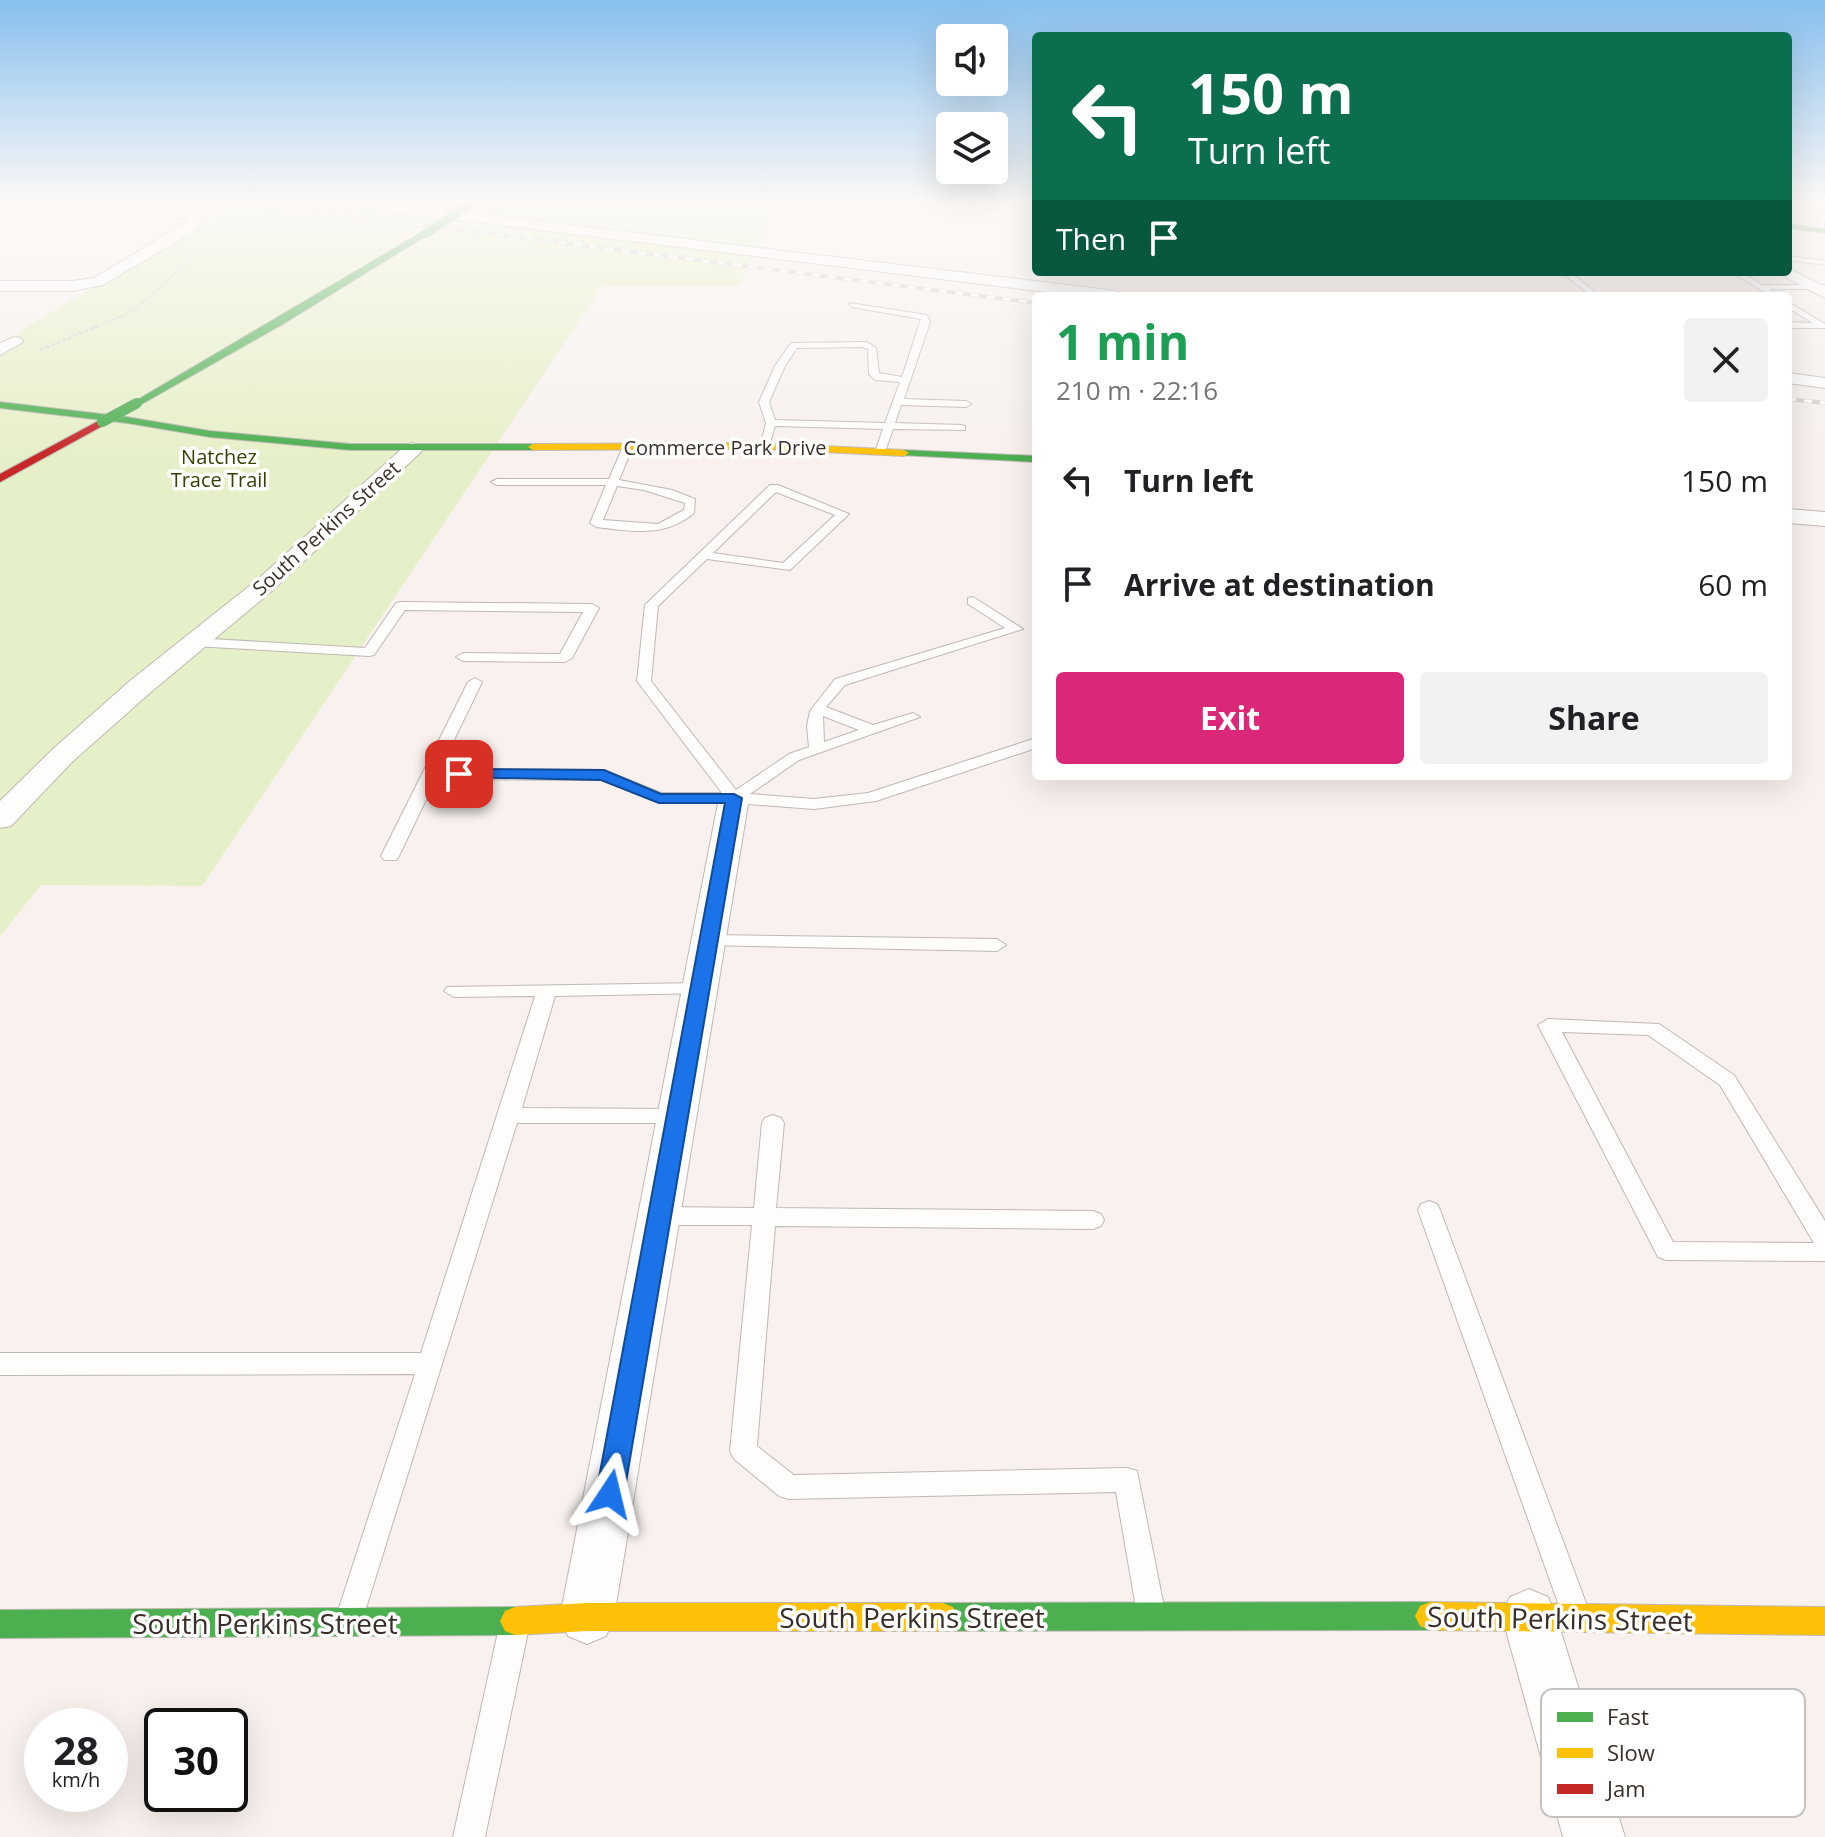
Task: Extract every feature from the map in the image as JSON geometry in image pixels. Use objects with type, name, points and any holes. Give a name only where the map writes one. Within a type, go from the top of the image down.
[{"type":"street","points":[[0,286],[23,286]]},
{"type":"street","points":[[0,479],[340,286]]},
{"type":"street","points":[[1032,286],[1084,292]]},
{"type":"street","points":[[1792,379],[1825,383]]},
{"type":"street","name":"South Perkins Street","points":[[0,405],[268,441],[413,449]]},
{"type":"street","name":"Commerce Park Drive","points":[[413,449],[764,446],[881,449],[1032,459]]},
{"type":"street","name":"South Perkins Street","points":[[0,819],[63,755],[265,585],[413,449]]},
{"type":"street","points":[[1792,516],[1825,519]]},
{"type":"street","points":[[587,1617],[662,1216],[734,798]]},
{"type":"street","name":"South Perkins Street","points":[[0,1624],[515,1621],[587,1617],[1553,1617],[1825,1621]]},
{"type":"street","points":[[1553,1617],[1566,1689]]},
{"type":"street","points":[[1590,1817],[1594,1837]]},
{"type":"lane","points":[[1761,287],[1822,289]]},
{"type":"lane","points":[[1761,287],[1769,292]]},
{"type":"lane","points":[[852,305],[924,317],[926,322],[881,449]]},
{"type":"lane","points":[[1792,307],[1823,326],[1792,325]]},
{"type":"lane","points":[[764,446],[771,423],[764,402],[780,366],[794,345],[864,344],[872,348],[874,374],[878,378],[905,380]]},
{"type":"lane","points":[[898,402],[966,404]]},
{"type":"lane","points":[[771,423],[961,428]]},
{"type":"lane","points":[[497,482],[613,482],[669,491],[691,501],[690,511],[681,520],[642,529],[596,523],[613,482],[628,446]]},
{"type":"lane","points":[[704,555],[786,567],[843,514],[774,487],[652,605],[644,681],[734,798]]},
{"type":"lane","points":[[817,747],[812,724],[821,699],[840,682],[1016,629],[973,601]]},
{"type":"lane","points":[[194,642],[369,652],[401,606],[592,608],[565,658],[463,657]]},
{"type":"lane","points":[[390,856],[475,682]]},
{"type":"lane","points":[[818,709],[871,730]]},
{"type":"lane","points":[[734,798],[794,757],[913,717]]},
{"type":"lane","points":[[431,774],[604,775],[659,798],[734,798],[814,804],[870,798],[1032,744]]},
{"type":"lane","points":[[710,941],[997,945]]},
{"type":"lane","points":[[454,991],[701,989]]},
{"type":"lane","points":[[348,1622],[547,990]]},
{"type":"lane","points":[[1825,1241],[1727,1080],[1652,1029],[1548,1025],[1666,1251],[1825,1252]]},
{"type":"lane","points":[[509,1115],[679,1116]]},
{"type":"lane","points":[[773,1123],[743,1451],[789,1487],[1127,1480],[1152,1617]]},
{"type":"lane","points":[[1429,1210],[1553,1617]]},
{"type":"lane","points":[[662,1216],[1093,1220]]},
{"type":"lane","points":[[0,1364],[430,1363]]},
{"type":"lane","points":[[469,1837],[515,1621]]},
{"type":"path","points":[[37,352],[134,311],[162,286]]},
{"type":"green space","name":"Natchez Trace Trail","points":[[96,286],[741,286],[602,286],[202,886],[41,885],[0,936],[0,343]]},
{"type":"railway","points":[[900,286],[1032,302]]},
{"type":"railway","points":[[1792,399],[1825,403]]},
{"type":"traffic: fast","points":[[137,403],[340,286]]},
{"type":"traffic: fast","points":[[102,422],[137,403]]},
{"type":"traffic: fast","points":[[0,405],[127,420],[210,434],[350,447],[533,447]]},
{"type":"traffic: fast","points":[[904,453],[1032,459]]},
{"type":"traffic: fast","points":[[943,1617],[1430,1616]]},
{"type":"traffic: fast","points":[[0,1624],[515,1621]]},
{"type":"traffic: slow","points":[[533,447],[764,446],[904,453]]},
{"type":"traffic: slow","points":[[1430,1616],[1825,1621]]},
{"type":"traffic: slow","points":[[515,1621],[587,1617],[943,1617]]},
{"type":"traffic: jam","points":[[0,479],[102,422]]},
{"type":"route","points":[[459,774],[604,775],[659,798],[734,798],[662,1216],[610,1494]]}]
